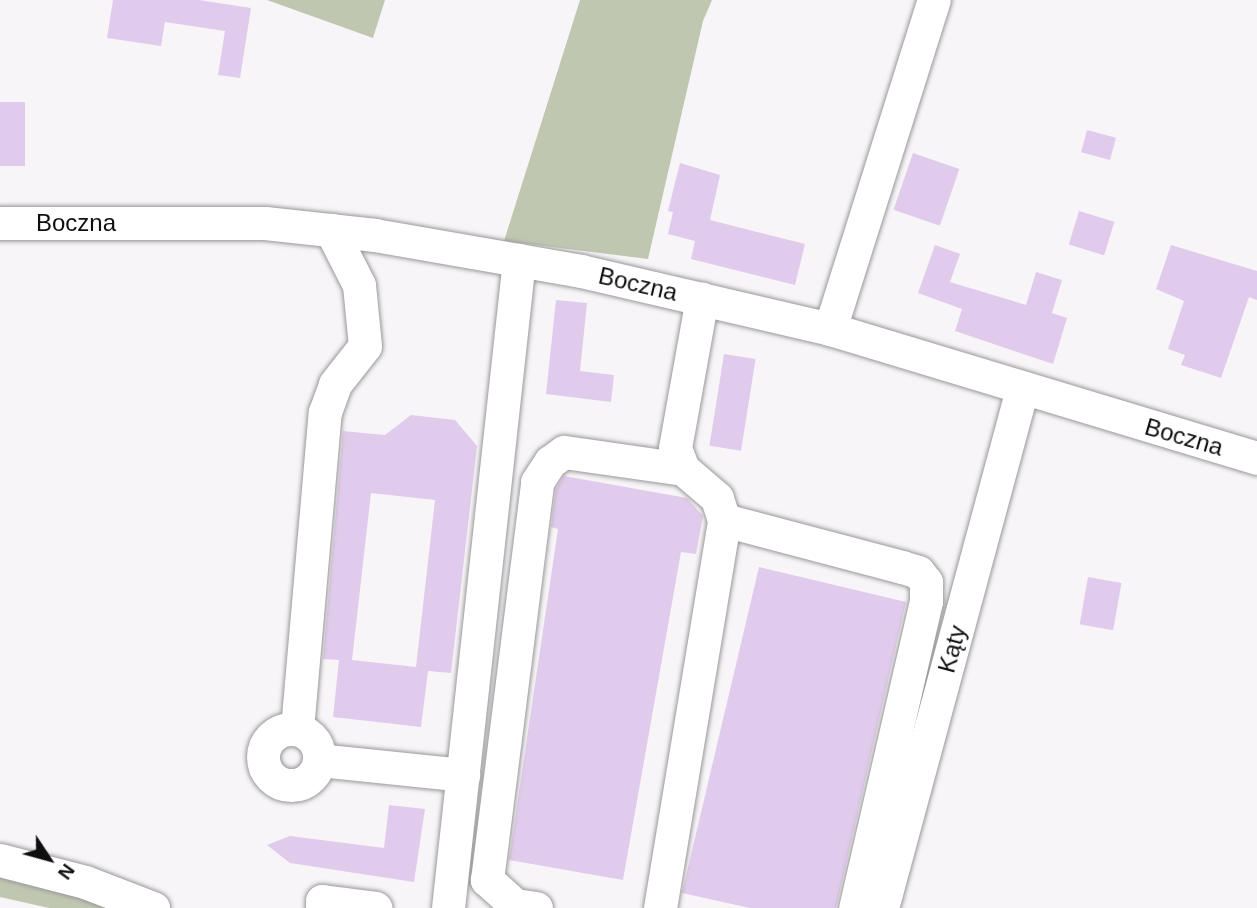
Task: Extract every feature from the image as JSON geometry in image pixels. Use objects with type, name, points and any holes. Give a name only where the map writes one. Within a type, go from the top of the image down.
[{"type":"street","points":[[830,329],[934,0]]},
{"type":"street","name":"Boczna","points":[[0,223],[265,223],[331,230],[519,260],[702,298],[830,329],[1257,458]]},
{"type":"street","points":[[297,729],[325,412],[335,384],[365,346],[359,285],[331,230]]},
{"type":"street","points":[[448,908],[519,260]]},
{"type":"street","points":[[660,908],[724,520],[717,498],[683,468],[675,448],[702,298]]},
{"type":"street","name":"Kąty","points":[[882,908],[1022,389]]},
{"type":"street","points":[[536,908],[515,905],[486,880],[537,482],[550,462],[564,452],[683,468]]},
{"type":"street","points":[[724,520],[910,570],[926,582],[926,601],[855,908]]},
{"type":"street","points":[[297,729],[313,738],[319,760],[314,773],[300,784],[281,784],[267,772],[265,744],[279,731],[297,729]]},
{"type":"street","points":[[319,760],[463,775]]},
{"type":"street","points":[[0,860],[85,883],[153,908]]},
{"type":"street","points":[[322,908],[322,901],[376,908]]},
{"type":"green space","points":[[267,0],[385,0],[373,38]]},
{"type":"green space","points":[[580,0],[712,0],[703,21],[648,259],[504,241]]},
{"type":"green space","points":[[0,870],[128,908],[49,908],[0,897]]},
{"type":"building","points":[[113,0],[199,0],[251,8],[240,78],[218,75],[225,31],[165,22],[161,46],[107,38]]},
{"type":"building","points":[[0,102],[25,102],[25,166],[0,166]]},
{"type":"building","points":[[1087,130],[1116,138],[1110,160],[1081,152]]},
{"type":"building","points":[[913,153],[959,169],[940,226],[893,210]]},
{"type":"building","points":[[680,163],[720,175],[710,220],[805,244],[795,285],[691,259],[695,241],[668,234],[673,212],[668,211]]},
{"type":"building","points":[[1079,211],[1114,222],[1104,255],[1069,244]]},
{"type":"building","points":[[935,245],[960,254],[950,282],[1026,305],[1036,272],[1062,280],[1052,313],[1067,318],[1053,364],[955,331],[962,309],[918,293]]},
{"type":"building","points":[[1171,245],[1257,271],[1257,300],[1249,297],[1221,378],[1181,365],[1185,355],[1168,349],[1184,301],[1156,289]]},
{"type":"building","points":[[556,300],[587,303],[580,371],[614,375],[611,402],[546,394]]},
{"type":"building","points":[[724,354],[756,359],[741,451],[709,446]]},
{"type":"building","points":[[411,415],[455,420],[477,446],[451,673],[428,671],[421,727],[333,717],[339,660],[323,659],[343,431],[385,435]],"holes":[[[371,493],[435,500],[416,667],[352,660]]]},
{"type":"building","points":[[564,476],[687,498],[703,516],[696,554],[681,552],[623,880],[509,860],[558,529],[551,527],[556,489]]},
{"type":"building","points":[[759,567],[906,602],[836,908],[750,908],[682,893]]},
{"type":"building","points":[[1088,577],[1121,583],[1113,630],[1080,624]]},
{"type":"building","points":[[389,805],[425,809],[414,882],[290,863],[267,845],[290,836],[384,848]]}]
